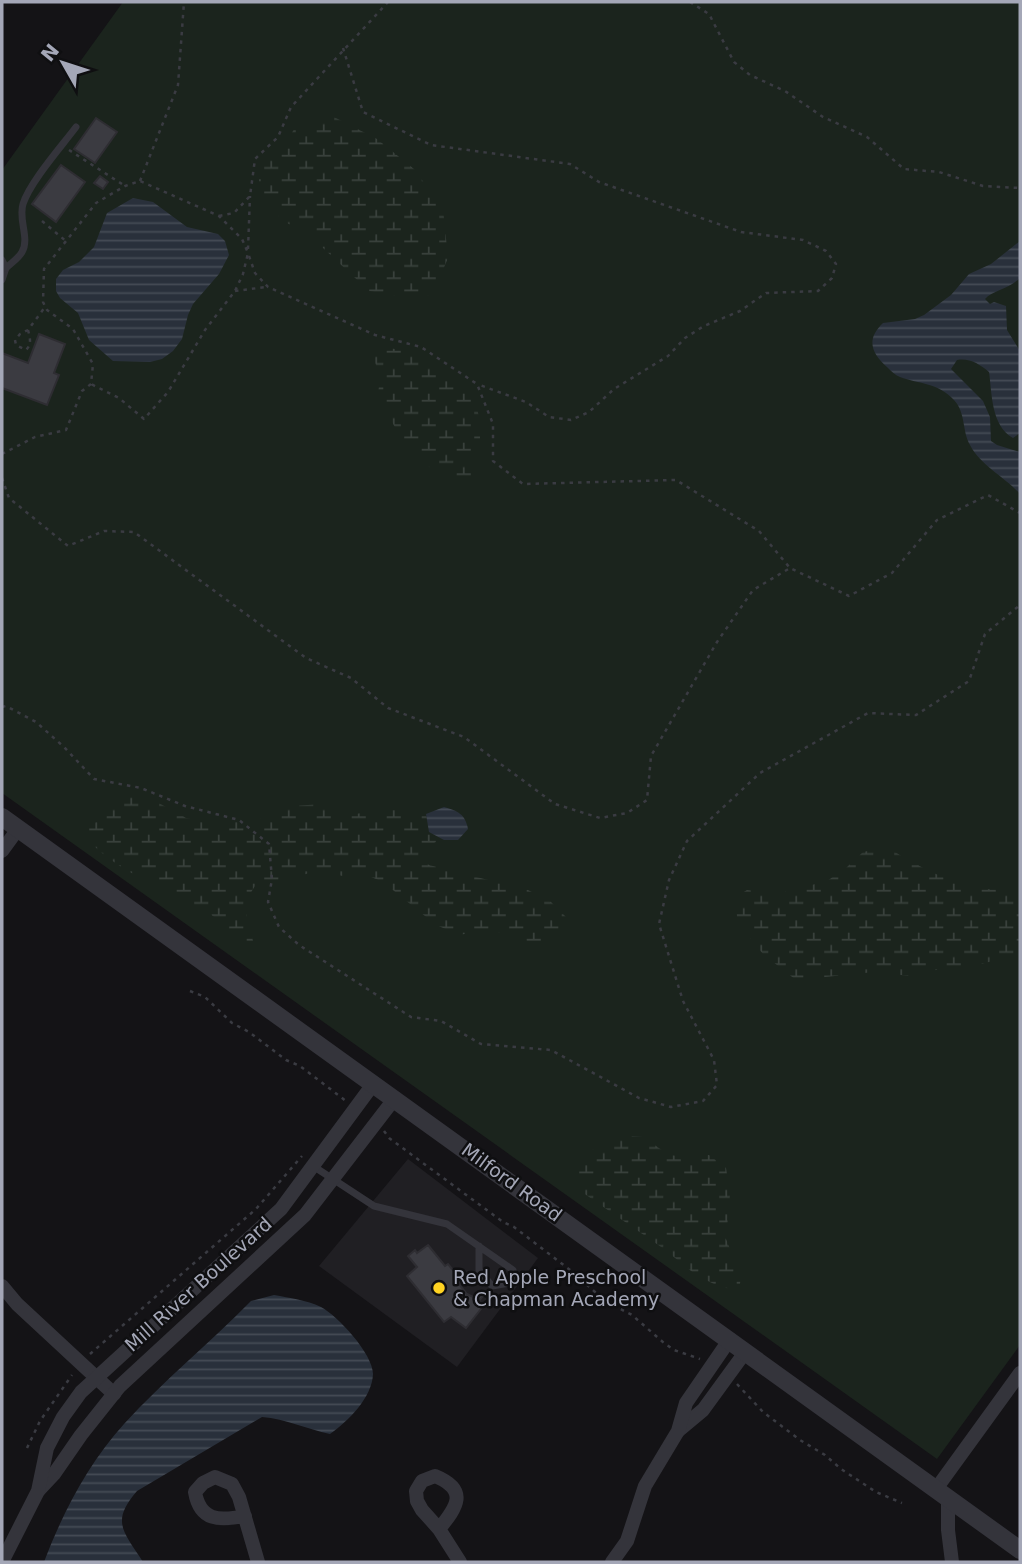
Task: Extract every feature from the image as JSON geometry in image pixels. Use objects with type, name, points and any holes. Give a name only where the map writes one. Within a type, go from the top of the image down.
[{"type":"street","name":"Milford Road","points":[[2,817],[1020,1550]]},
{"type":"street","points":[[2,851],[18,829]]},
{"type":"street","name":"Mill River Boulevard","points":[[2,1562],[38,1491],[47,1448],[63,1416],[81,1392],[281,1209],[374,1083]]},
{"type":"street","name":"Mill River Boulevard","points":[[38,1491],[54,1475],[81,1435],[114,1394],[196,1314],[305,1216],[395,1098]]},
{"type":"street","points":[[2,1286],[17,1304],[114,1394]]},
{"type":"street","points":[[612,1562],[627,1541],[645,1486],[678,1431],[686,1403],[730,1339]]},
{"type":"street","points":[[678,1431],[703,1410],[746,1351]]},
{"type":"street","points":[[952,1562],[942,1493],[1020,1373]]},
{"type":"street","points":[[245,1516],[258,1562]]},
{"type":"street","points":[[439,1529],[460,1562]]},
{"type":"lane","points":[[2,280],[6,268],[22,253],[25,240],[21,224],[22,205],[29,191],[76,127]]},
{"type":"lane","points":[[2,260],[6,268]]},
{"type":"lane","points":[[313,1166],[374,1206],[447,1224],[513,1270],[510,1283],[492,1286],[479,1270],[478,1247]]},
{"type":"path","points":[[140,181],[178,85],[184,2]]},
{"type":"path","points":[[91,384],[118,398],[144,419],[168,392],[205,330],[235,291],[243,274],[248,253],[250,196],[255,159],[278,136],[291,107],[388,2]]},
{"type":"path","points":[[690,2],[709,14],[734,62],[750,75],[785,91],[823,117],[867,137],[904,169],[939,172],[984,186],[1020,188]]},
{"type":"path","points":[[2,454],[35,437],[66,430],[82,391],[91,384],[93,364],[73,329],[45,307],[44,269],[96,203],[140,181],[219,216],[242,239],[255,273],[268,287],[374,335],[421,347],[477,384],[526,402],[549,417],[571,420],[589,412],[614,389],[668,356],[685,338],[704,326],[740,311],[766,293],[818,291],[832,278],[836,264],[826,251],[803,240],[741,232],[598,182],[570,164],[431,145],[363,112],[343,48]]},
{"type":"path","points":[[62,146],[125,187]]},
{"type":"path","points":[[219,216],[234,213],[250,196]]},
{"type":"path","points":[[42,221],[67,242]]},
{"type":"path","points":[[235,291],[268,287]]},
{"type":"path","points":[[28,330],[30,340],[26,350],[16,345],[15,340],[28,330],[45,307]]},
{"type":"path","points":[[477,384],[493,424],[493,461],[523,484],[676,480],[760,531],[790,568],[849,596],[892,573],[937,520],[988,495],[1020,513]]},
{"type":"path","points":[[2,478],[9,498],[68,546],[104,531],[134,532],[306,658],[351,678],[388,708],[464,737],[555,804],[600,818],[627,813],[647,800],[651,756],[717,642],[752,590],[790,568]]},
{"type":"path","points":[[2,707],[6,706],[36,722],[94,779],[141,788],[185,806],[239,820],[269,844],[272,879],[268,902],[279,927],[299,945],[411,1017],[441,1021],[481,1044],[551,1050],[639,1098],[671,1107],[703,1101],[717,1085],[714,1060],[682,1001],[659,924],[669,880],[687,841],[760,773],[868,713],[916,715],[969,681],[985,634],[1020,606]]},
{"type":"path","points":[[190,991],[205,997],[232,1023],[249,1032],[286,1060],[300,1066],[355,1108]]},
{"type":"path","points":[[376,1124],[389,1138],[574,1273],[605,1301],[632,1315],[674,1350],[701,1359],[711,1366]]},
{"type":"path","points":[[27,1448],[40,1421],[81,1363],[119,1326],[256,1209],[305,1152]]},
{"type":"path","points":[[727,1377],[746,1392],[763,1412],[800,1440],[876,1492],[902,1503]]},
{"type":"shaded area","points":[[133,198],[153,202],[187,227],[218,234],[225,241],[229,255],[219,274],[193,304],[182,339],[173,351],[162,359],[150,362],[113,361],[89,340],[78,313],[60,298],[56,291],[56,279],[63,270],[79,262],[94,247],[107,213]]},
{"type":"shaded area","points":[[1020,241],[1020,278],[985,299],[990,304],[994,302],[1006,306],[1007,330],[1020,351],[1020,433],[1013,438],[1000,426],[994,408],[989,372],[966,360],[957,360],[951,369],[983,401],[990,417],[991,441],[1020,452],[1020,494],[975,452],[954,400],[942,390],[895,374],[877,356],[873,340],[883,323],[915,319],[924,315],[951,295],[969,274],[991,264]]},
{"type":"shaded area","points":[[444,807],[457,812],[465,820],[468,829],[458,840],[444,840],[429,832],[426,814]]},
{"type":"shaded area","points":[[408,1159],[538,1258],[457,1367],[319,1266]]},
{"type":"shaded area","points":[[274,1295],[321,1307],[345,1327],[361,1346],[373,1374],[372,1383],[358,1408],[330,1434],[262,1417],[137,1491],[122,1519],[126,1535],[143,1562],[44,1562],[78,1489],[111,1439],[155,1392],[251,1301]]},
{"type":"green space","points":[[123,2],[1020,2],[1020,1345],[937,1459],[2,793],[2,170]]},
{"type":"green space","points":[[334,117],[377,139],[414,169],[443,209],[448,258],[434,291],[422,300],[369,291],[307,233],[283,221],[266,202],[259,184],[259,165],[283,143],[295,127]]},
{"type":"green space","points":[[370,345],[401,350],[421,358],[449,373],[474,394],[480,422],[480,440],[471,452],[474,479],[463,484],[443,476],[422,462],[401,439],[378,395],[380,377],[375,362],[368,353]]},
{"type":"green space","points":[[125,792],[146,796],[186,818],[205,822],[259,820],[268,813],[292,806],[323,804],[355,814],[407,810],[426,814],[429,832],[437,836],[436,842],[421,850],[420,859],[429,865],[528,890],[551,902],[567,918],[565,933],[552,944],[530,942],[504,933],[481,930],[460,935],[436,925],[383,882],[364,874],[347,877],[325,872],[309,873],[277,883],[257,883],[248,898],[246,911],[253,941],[247,946],[210,914],[108,858],[82,832],[96,822]]},
{"type":"green space","points":[[887,847],[919,866],[954,881],[977,888],[1020,894],[1020,957],[910,976],[874,972],[796,980],[763,954],[738,923],[734,898],[747,890],[777,894],[827,881],[863,852]]},
{"type":"green space","points":[[624,1136],[643,1137],[669,1155],[709,1155],[726,1168],[730,1194],[726,1239],[741,1276],[739,1291],[718,1286],[696,1275],[664,1249],[579,1190],[570,1171],[594,1149],[607,1141]]},
{"type":"building","points":[[96,118],[117,132],[95,163],[74,149]]},
{"type":"building","points":[[61,165],[85,182],[56,222],[32,204]]},
{"type":"building","points":[[100,176],[108,182],[103,189],[94,183]]},
{"type":"building","points":[[39,334],[65,344],[54,373],[59,375],[47,405],[2,388],[2,353],[28,363]]},
{"type":"building","name":"Red Apple Preschool & Chapman Academy","points":[[428,1245],[462,1281],[459,1284],[467,1294],[473,1297],[477,1292],[483,1296],[479,1301],[484,1305],[466,1328],[451,1317],[444,1322],[407,1276],[417,1267],[408,1256]]},
{"type":"place","name":"Red Apple Preschool & Chapman Academy","points":[[439,1288]]}]
